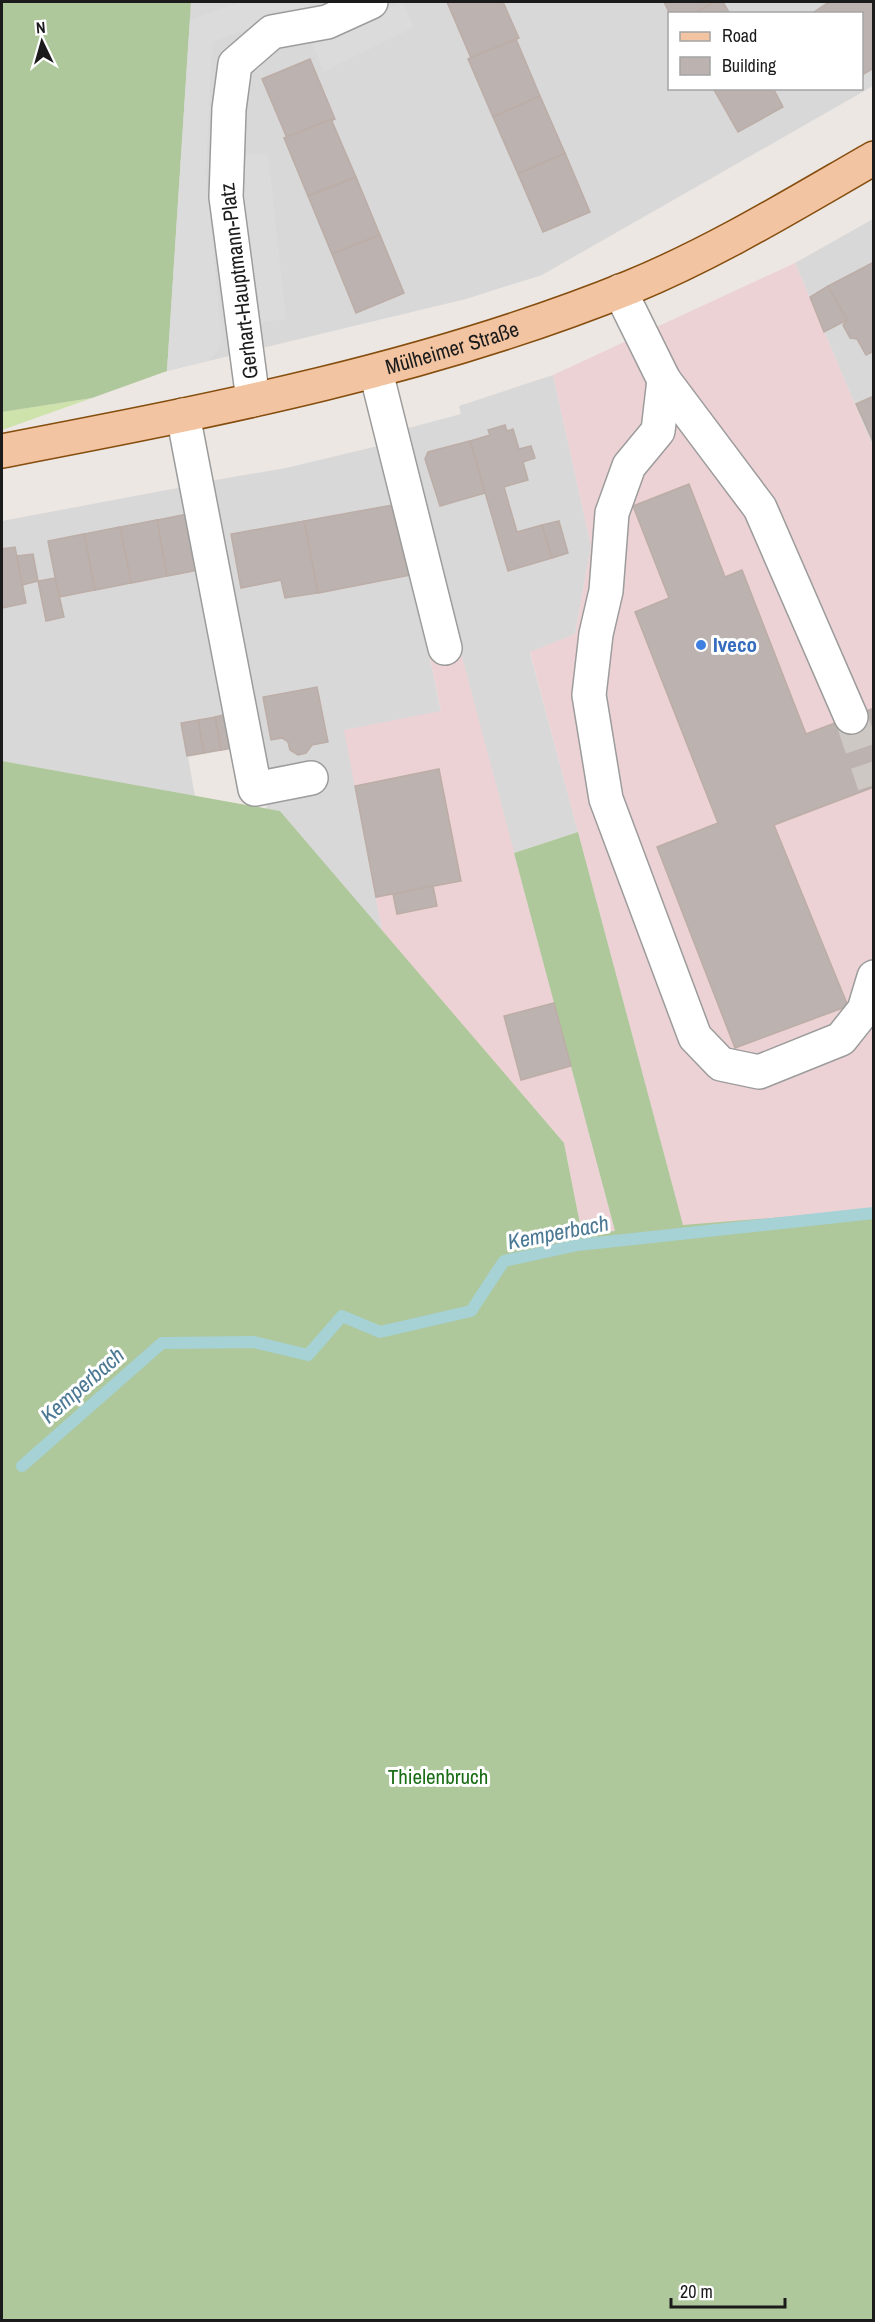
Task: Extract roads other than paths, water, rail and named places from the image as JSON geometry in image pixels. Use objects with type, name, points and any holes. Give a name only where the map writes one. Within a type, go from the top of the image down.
[{"type":"main road","name":"Mülheimer Straße","points":[[2,451],[183,415],[376,372],[512,331],[620,291],[714,249],[873,158]]},
{"type":"street","name":"Gerhart-Hauptmann-Platz","points":[[253,400],[226,197],[228,109],[235,64],[272,32],[327,22],[371,2]]},
{"type":"street","points":[[620,291],[664,380],[760,508],[851,717]]},
{"type":"street","points":[[376,372],[445,648]]},
{"type":"street","points":[[664,380],[658,431],[629,466],[612,513],[606,591],[596,634],[589,695],[606,799],[695,1037],[721,1064],[759,1072],[841,1039],[864,1010],[873,977]]},
{"type":"street","points":[[183,415],[255,789],[311,778]]},
{"type":"waterway","name":"Kemperbach","points":[[22,1466],[162,1343],[254,1342],[308,1355],[342,1316],[380,1332],[471,1311],[504,1261],[578,1245],[874,1213]]},
{"type":"tunnel","points":[[851,717],[874,785]]},
{"type":"place","name":"Iveco","points":[[701,645]]},
{"type":"park label","name":"Thielenbruch","points":[[438,1777]]}]
